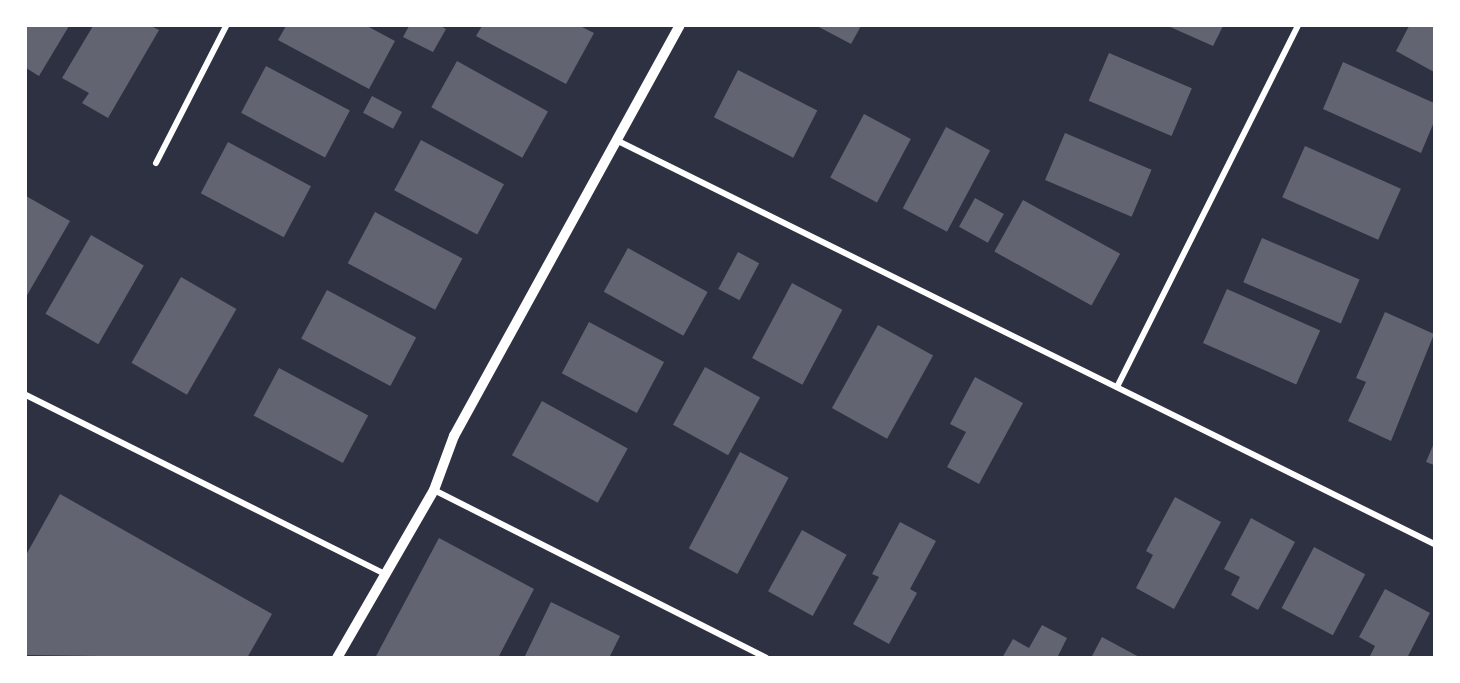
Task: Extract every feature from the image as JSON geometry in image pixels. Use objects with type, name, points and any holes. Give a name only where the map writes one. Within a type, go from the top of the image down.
[{"type":"street","points":[[156,163],[226,26]]},
{"type":"street","points":[[337,657],[387,575],[434,490],[454,436],[679,26]]},
{"type":"street","points":[[1117,387],[1298,26]]},
{"type":"street","points":[[616,140],[1434,544]]},
{"type":"street","points":[[26,395],[387,575]]},
{"type":"street","points":[[434,490],[766,657]]},
{"type":"building","points":[[26,26],[69,26],[39,76],[26,68]]},
{"type":"building","points":[[93,26],[151,26],[159,30],[108,118],[82,103],[89,93],[62,78]]},
{"type":"building","points":[[286,26],[367,26],[395,41],[369,89],[278,40]]},
{"type":"building","points":[[409,26],[440,26],[446,29],[433,52],[403,37]]},
{"type":"building","points":[[482,26],[580,26],[594,33],[566,84],[476,36]]},
{"type":"building","points":[[817,26],[861,26],[851,44]]},
{"type":"building","points":[[1168,26],[1223,26],[1213,46]]},
{"type":"building","points":[[1409,26],[1434,26],[1434,72],[1396,51]]},
{"type":"building","points":[[1109,53],[1192,88],[1172,136],[1089,101]]},
{"type":"building","points":[[457,61],[548,111],[522,158],[431,107]]},
{"type":"building","points":[[1343,62],[1434,103],[1434,122],[1421,153],[1323,109]]},
{"type":"building","points":[[266,66],[350,111],[325,157],[241,113]]},
{"type":"building","points":[[738,70],[817,110],[793,158],[714,117]]},
{"type":"building","points":[[372,96],[402,112],[393,129],[363,113]]},
{"type":"building","points":[[864,114],[911,139],[877,202],[830,178]]},
{"type":"building","points":[[946,127],[990,150],[947,232],[903,208]]},
{"type":"building","points":[[1065,133],[1152,170],[1132,217],[1045,180]]},
{"type":"building","points":[[421,140],[504,184],[477,234],[394,190]]},
{"type":"building","points":[[228,142],[311,186],[284,237],[201,193]]},
{"type":"building","points":[[1305,146],[1401,189],[1378,240],[1282,197]]},
{"type":"building","points":[[26,196],[70,221],[26,297]]},
{"type":"building","points":[[975,198],[1004,214],[988,243],[959,227]]},
{"type":"building","points":[[1023,200],[1120,254],[1091,305],[994,252]]},
{"type":"building","points":[[375,212],[462,258],[435,310],[348,263]]},
{"type":"building","points":[[91,235],[144,266],[98,344],[46,314]]},
{"type":"building","points":[[1262,238],[1360,279],[1341,324],[1243,282]]},
{"type":"building","points":[[628,248],[708,292],[683,336],[604,292]]},
{"type":"building","points":[[738,252],[759,263],[739,300],[718,289]]},
{"type":"building","points":[[181,277],[236,309],[187,395],[132,363]]},
{"type":"building","points":[[792,283],[842,310],[802,385],[752,358]]},
{"type":"building","points":[[1227,289],[1320,330],[1296,384],[1203,343]]},
{"type":"building","points":[[327,290],[416,337],[390,386],[301,339]]},
{"type":"building","points":[[1385,312],[1434,334],[1391,441],[1348,421],[1366,382],[1356,378]]},
{"type":"building","points":[[589,322],[664,362],[637,413],[562,373]]},
{"type":"building","points":[[878,325],[933,356],[887,439],[832,408]]},
{"type":"building","points":[[705,367],[760,398],[728,455],[673,425]]},
{"type":"building","points":[[279,368],[368,415],[343,463],[254,416]]},
{"type":"building","points":[[975,377],[1023,403],[979,484],[947,467],[966,432],[950,424]]},
{"type":"building","points":[[542,401],[628,449],[598,503],[512,455]]},
{"type":"building","points":[[1434,443],[1434,465],[1426,462]]},
{"type":"building","points":[[740,452],[789,478],[737,574],[689,548]]},
{"type":"building","points":[[60,494],[272,614],[247,658],[26,655],[26,555]]},
{"type":"building","points":[[1175,497],[1221,522],[1174,609],[1136,588],[1153,555],[1146,551]]},
{"type":"building","points":[[1251,518],[1295,542],[1258,610],[1231,595],[1240,577],[1224,569]]},
{"type":"building","points":[[900,522],[936,541],[910,589],[917,593],[889,644],[853,624],[879,577],[872,574]]},
{"type":"building","points":[[802,530],[847,555],[813,616],[768,591]]},
{"type":"building","points":[[439,538],[534,589],[498,658],[375,658]]},
{"type":"building","points":[[1314,547],[1365,574],[1333,635],[1282,608]]},
{"type":"building","points":[[1385,589],[1430,613],[1407,658],[1369,658],[1375,646],[1359,637]]},
{"type":"building","points":[[551,602],[620,636],[609,658],[524,658]]},
{"type":"building","points":[[1042,625],[1067,638],[1057,658],[1002,658],[1013,639],[1029,648]]},
{"type":"building","points":[[1102,637],[1141,658],[1091,658]]}]
